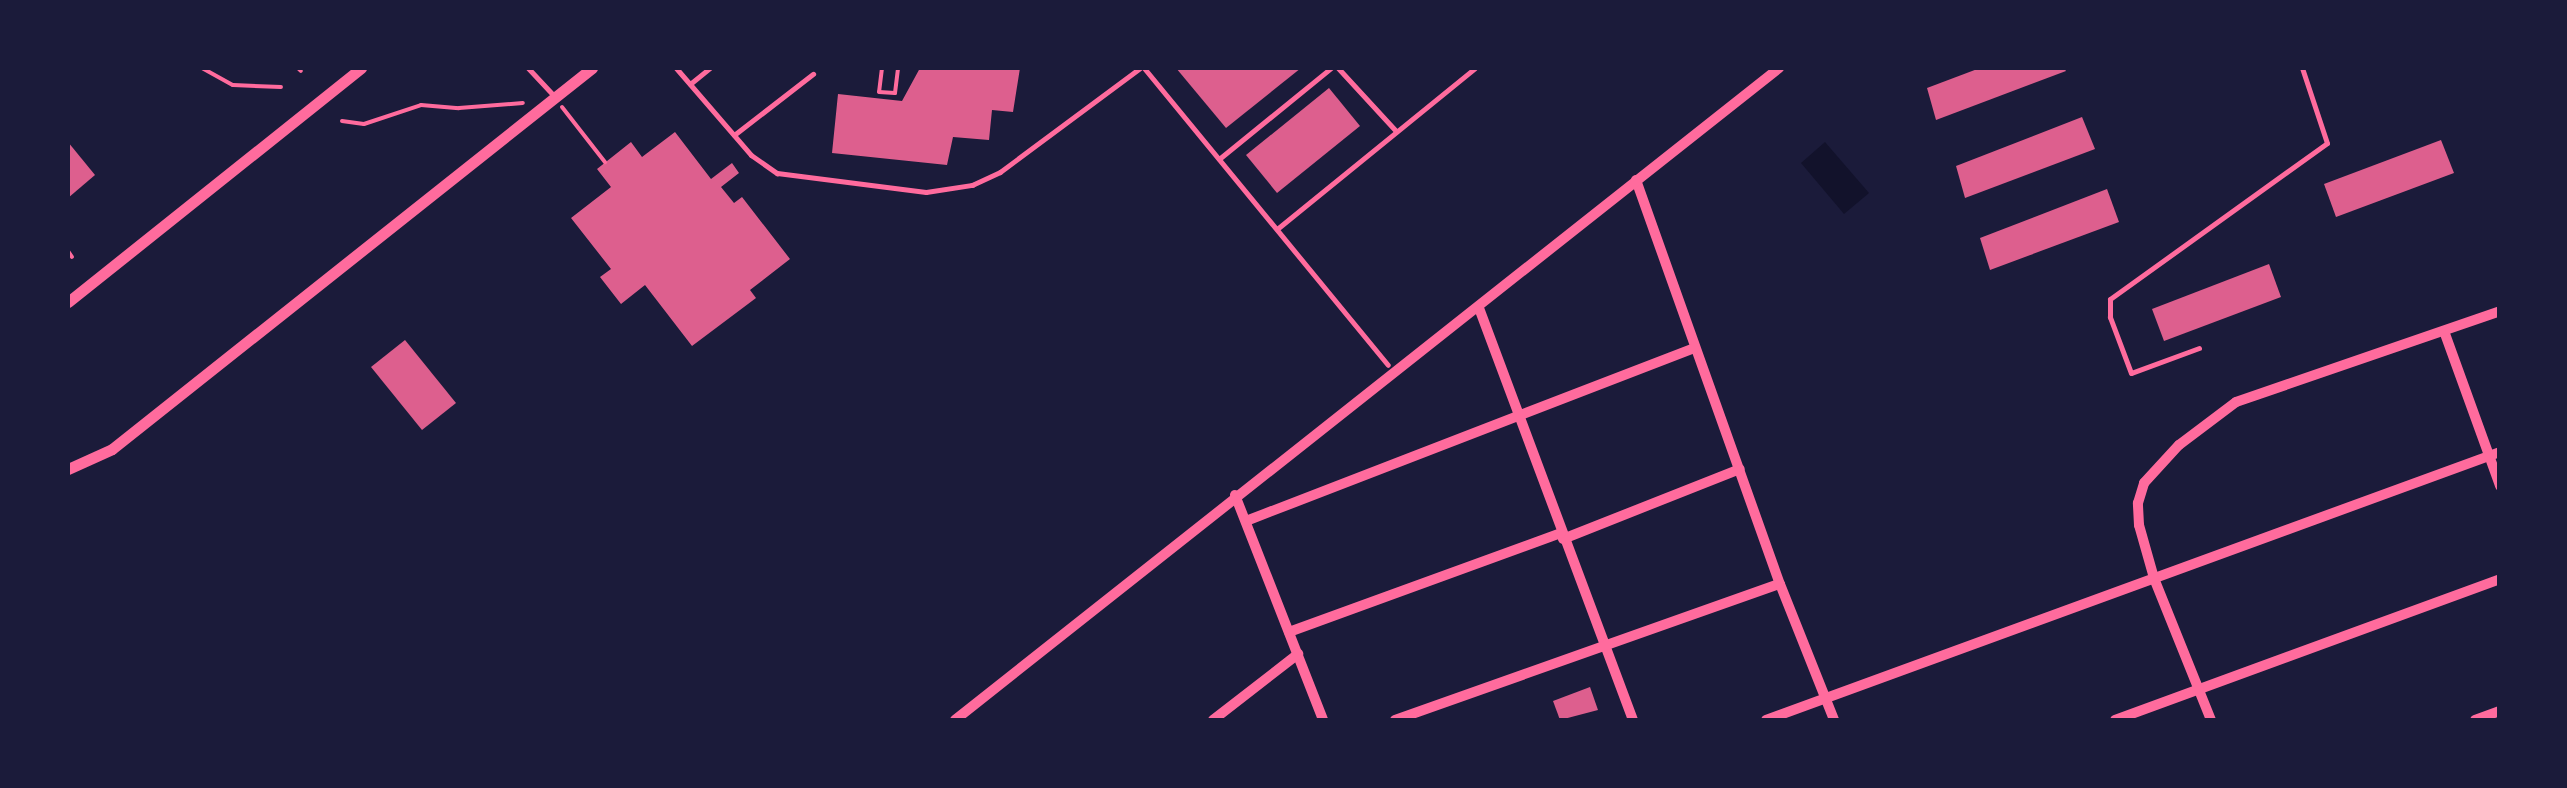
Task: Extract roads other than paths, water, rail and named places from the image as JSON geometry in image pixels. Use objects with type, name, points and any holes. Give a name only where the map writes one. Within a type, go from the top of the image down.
[{"type":"street","points":[[68,302],[360,68]]},
{"type":"street","points":[[68,469],[112,449],[558,101],[592,68]]},
{"type":"street","points":[[955,720],[1391,369],[1479,308],[1778,68]]},
{"type":"street","points":[[1636,180],[1780,584],[1834,720]]},
{"type":"street","points":[[1479,308],[1602,646],[1633,720]]},
{"type":"street","points":[[2211,720],[2154,578],[2139,525],[2138,502],[2144,483],[2179,444],[2236,402],[2500,311]]},
{"type":"street","points":[[2444,331],[2494,454],[2500,486]]},
{"type":"street","points":[[1246,521],[1694,348]]},
{"type":"street","points":[[1766,720],[2494,454]]},
{"type":"street","points":[[1289,632],[1740,469]]},
{"type":"street","points":[[1235,495],[1324,720]]},
{"type":"street","points":[[2116,720],[2500,578]]},
{"type":"street","points":[[1395,720],[1780,584]]},
{"type":"street","points":[[1214,720],[1298,654]]},
{"type":"street","points":[[2475,720],[2500,711]]},
{"type":"lane","points":[[528,68],[558,101]]},
{"type":"lane","points":[[676,68],[764,166],[790,177],[948,190],[1000,172],[1142,68],[1391,369]]},
{"type":"lane","points":[[690,84],[710,68]]},
{"type":"lane","points":[[1219,159],[1335,68],[1396,131]]},
{"type":"lane","points":[[1276,229],[1475,68]]},
{"type":"lane","points":[[2200,348],[2131,373],[2110,317],[2110,299],[2327,143],[2302,68]]},
{"type":"lane","points":[[734,135],[813,74]]}]
